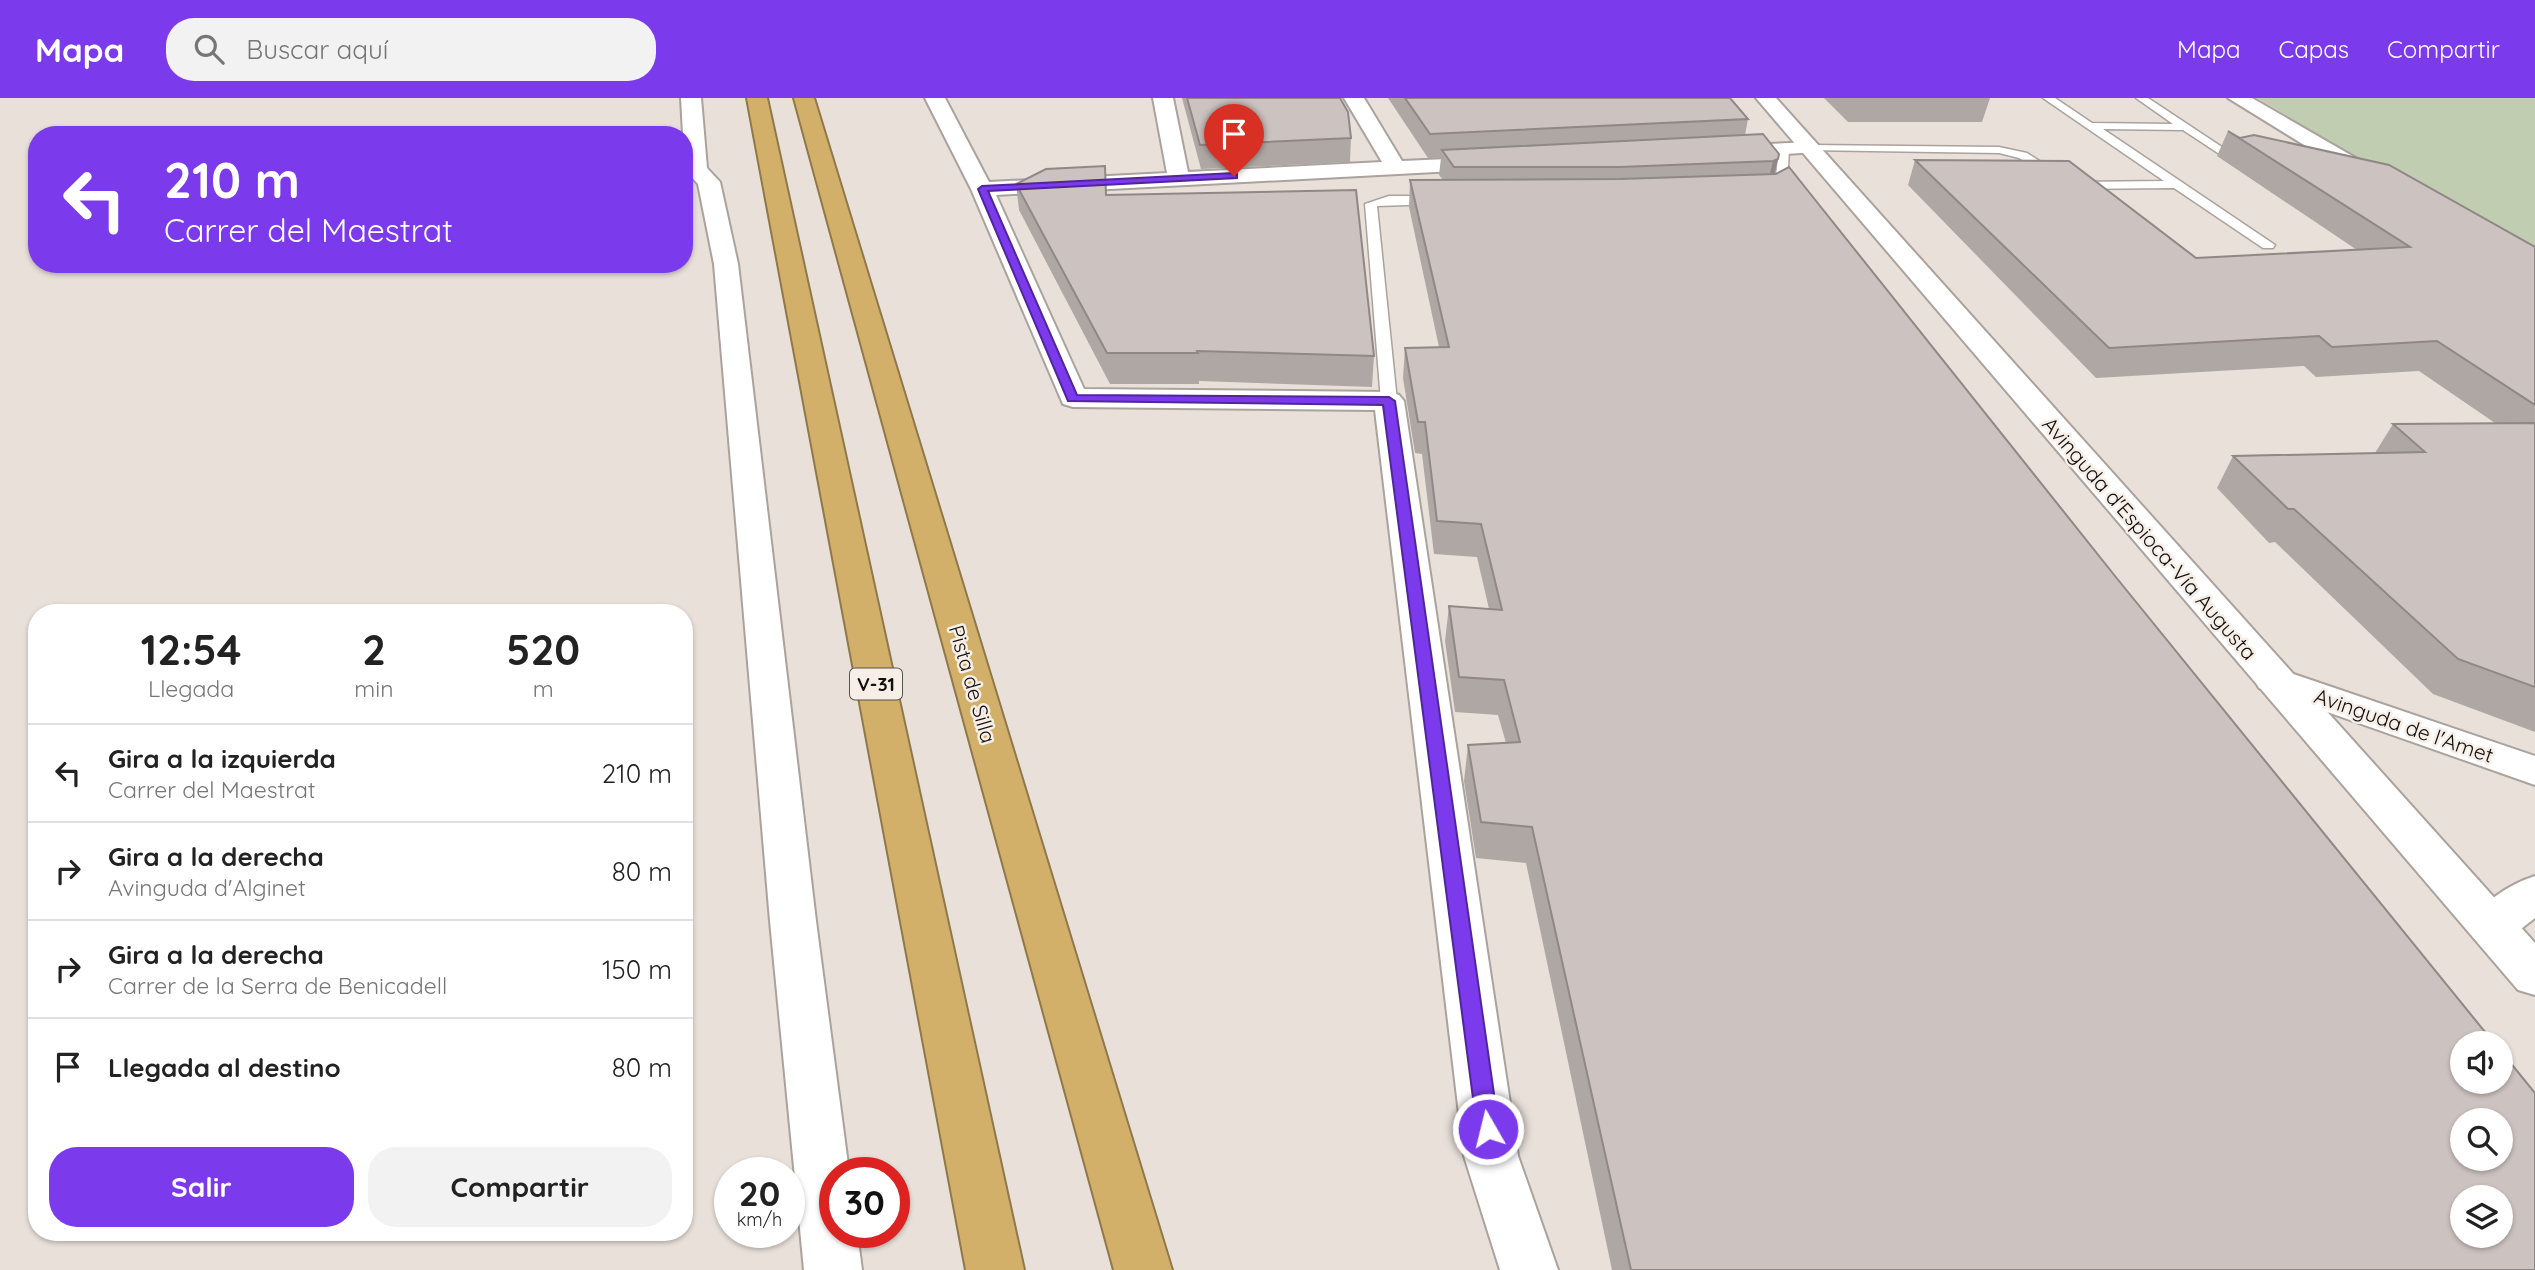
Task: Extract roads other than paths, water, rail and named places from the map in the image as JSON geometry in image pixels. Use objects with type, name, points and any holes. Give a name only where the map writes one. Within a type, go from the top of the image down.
[{"type":"highway","name":"V-31","points":[[757,98],[995,1270]]},
{"type":"highway","name":"Pista de Silla","points":[[804,98],[1143,1270]]},
{"type":"street","points":[[691,98],[693,126]]},
{"type":"street","points":[[935,98],[982,189],[1073,398],[1389,401],[1491,1156],[1529,1270]]},
{"type":"street","points":[[1163,98],[1179,179]]},
{"type":"street","points":[[1354,98],[1396,168]]},
{"type":"street","name":"Avinguda d'Espioca-Vía Augusta","points":[[1766,98],[1796,148],[2273,679],[2535,976]]},
{"type":"street","points":[[2238,98],[2393,189]]},
{"type":"street","points":[[693,127],[696,170],[709,182],[726,264],[793,921],[833,1270]]},
{"type":"street","points":[[1700,153],[1796,148]]},
{"type":"street","points":[[982,189],[1520,162]]},
{"type":"street","name":"Avinguda de l'Amet","points":[[2273,679],[2535,771]]},
{"type":"street","points":[[2491,926],[2535,893]]},
{"type":"lane","points":[[2048,98],[2268,245]]},
{"type":"lane","points":[[2141,98],[2234,159]]},
{"type":"lane","points":[[2090,126],[2183,127]]},
{"type":"lane","points":[[1756,194],[1770,193],[1781,188],[1796,148],[1999,150],[2023,155],[2095,201]]},
{"type":"lane","points":[[2073,186],[2177,184]]},
{"type":"lane","points":[[1389,401],[1371,204],[1389,200],[1456,200]]}]
